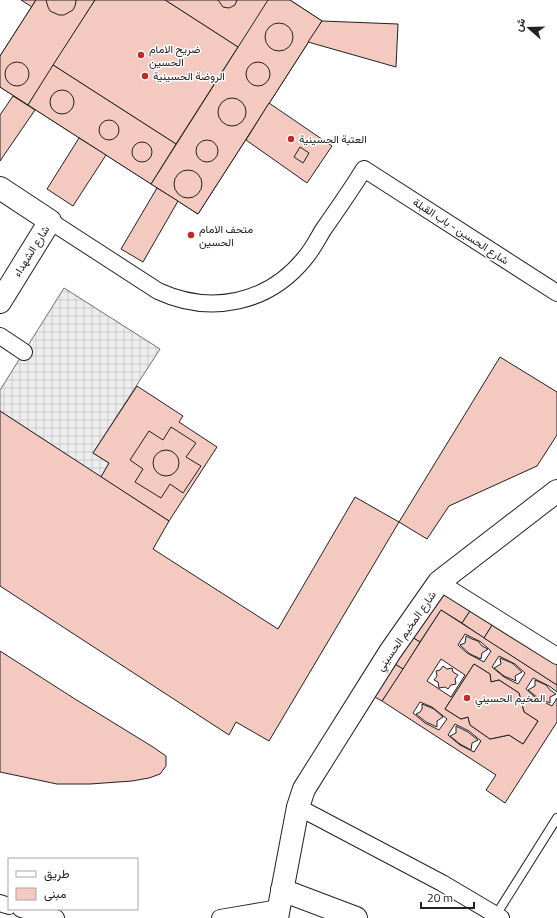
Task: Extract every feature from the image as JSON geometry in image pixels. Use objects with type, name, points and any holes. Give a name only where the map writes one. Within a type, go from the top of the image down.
[{"type":"main road","points":[[0,188],[50,221]]},
{"type":"main road","name":"شارع الشهداء","points":[[0,302],[50,221]]},
{"type":"main road","name":"شارع المخيم الحسيني","points":[[280,906],[298,808],[304,788],[390,652],[439,582],[557,491]]},
{"type":"main road","points":[[280,906],[356,918]]},
{"type":"street","name":"شارع الحسين - باب القبلة","points":[[50,221],[158,291],[196,303],[224,303],[237,301],[260,293],[280,282],[305,258],[364,169],[557,293]]},
{"type":"street","points":[[0,336],[24,352]]},
{"type":"street","points":[[439,582],[557,656]]},
{"type":"street","points":[[298,808],[442,883],[498,917]]},
{"type":"street","points":[[220,918],[280,906]]},
{"type":"street","points":[[25,910],[56,918]]},
{"type":"lane","points":[[498,917],[557,818]]},
{"type":"shaded area","points":[[64,288],[160,349],[93,453],[109,463],[101,477],[0,411],[0,390]]},
{"type":"building","points":[[21,0],[36,0],[32,7]]},
{"type":"building","points":[[36,0],[95,0],[53,65],[176,144],[238,47],[165,0],[290,0],[322,21],[198,214],[0,87],[0,56]]},
{"type":"building","points":[[36,0],[95,0],[28,105],[0,87],[0,56]]},
{"type":"building","points":[[46,0],[76,1],[73,10],[64,15],[59,15],[50,11]]},
{"type":"building","name":"الروضة الحسينية","points":[[95,0],[165,0],[238,47],[176,144],[53,65]]},
{"type":"building","points":[[218,0],[237,0],[235,5],[229,8],[223,7]]},
{"type":"building","points":[[268,0],[290,0],[322,21],[198,214],[151,184]]},
{"type":"building","points":[[322,21],[398,24],[396,67],[308,42]]},
{"type":"building","points":[[279,23],[289,27],[293,37],[289,47],[279,51],[269,47],[265,37],[269,27]]},
{"type":"building","points":[[17,62],[26,65],[29,74],[26,83],[17,86],[8,83],[5,74],[8,65]]},
{"type":"building","points":[[258,62],[266,66],[270,74],[266,82],[258,86],[250,82],[246,74],[250,66]]},
{"type":"building","points":[[53,65],[176,144],[151,184],[28,105]]},
{"type":"building","points":[[62,90],[71,93],[74,102],[71,111],[62,114],[53,111],[50,102],[53,93]]},
{"type":"building","points":[[13,96],[35,110],[0,161],[0,115]]},
{"type":"building","points":[[232,98],[242,102],[246,112],[242,122],[232,126],[222,122],[218,112],[222,102]]},
{"type":"building","points":[[269,103],[332,146],[307,183],[246,140]]},
{"type":"building","points":[[105,120],[113,120],[119,126],[119,134],[113,140],[105,140],[99,134],[99,126]]},
{"type":"building","points":[[79,138],[106,155],[73,206],[47,189]]},
{"type":"building","points":[[207,140],[215,143],[218,151],[215,159],[207,162],[199,159],[196,151],[199,143]]},
{"type":"building","points":[[142,142],[149,145],[152,152],[149,159],[142,162],[135,159],[132,152],[135,145]]},
{"type":"building","points":[[300,147],[309,153],[303,163],[294,157]]},
{"type":"building","points":[[188,170],[198,174],[202,184],[198,194],[188,198],[178,194],[174,184],[178,174]]},
{"type":"building","points":[[157,188],[178,201],[143,262],[121,249]]},
{"type":"building","points":[[500,357],[557,392],[557,435],[537,466],[449,506],[427,539],[399,522]]},
{"type":"building","points":[[137,386],[183,416],[179,422],[217,447],[169,521],[101,477],[109,463],[93,453]]},
{"type":"building","points":[[0,411],[169,521],[153,549],[278,629],[355,497],[399,522],[269,741],[236,722],[229,735],[0,586]]},
{"type":"building","points":[[171,427],[196,443],[186,457],[201,466],[183,493],[170,484],[161,498],[135,482],[143,469],[130,460],[149,431],[163,440]]},
{"type":"building","points":[[166,450],[175,454],[179,463],[175,472],[166,476],[157,472],[153,463],[157,454]]},
{"type":"building","points":[[442,590],[472,608],[462,623],[441,610],[420,642],[407,634]]},
{"type":"building","points":[[472,608],[494,622],[484,638],[462,623]]},
{"type":"building","points":[[441,610],[557,685],[557,692],[533,678],[526,689],[536,698],[552,706],[557,698],[557,722],[505,803],[486,790],[496,775],[382,701]],"holes":[[[465,634],[481,642],[491,651],[484,662],[467,653],[458,645]],[[499,656],[515,664],[525,673],[518,684],[504,677],[492,667]],[[441,659],[465,675],[451,697],[427,681]],[[474,664],[490,674],[491,682],[499,680],[519,693],[524,712],[538,721],[523,744],[509,735],[490,739],[470,725],[468,717],[461,719],[445,709]],[[420,702],[432,707],[447,719],[439,730],[425,723],[413,713]],[[455,724],[469,731],[481,741],[474,752],[460,745],[448,735]]]},
{"type":"building","points":[[494,622],[557,663],[557,685],[484,638]]},
{"type":"building","points":[[407,634],[420,642],[403,669],[390,661]]},
{"type":"building","points":[[466,636],[478,641],[482,646],[488,649],[482,653],[481,659],[470,654],[460,645],[465,643]]},
{"type":"building","points":[[0,651],[166,756],[166,766],[160,774],[149,778],[132,781],[90,784],[57,784],[0,772]]},
{"type":"building","points":[[500,658],[512,663],[522,672],[515,676],[516,681],[504,676],[494,668],[501,664]]},
{"type":"building","points":[[390,661],[403,669],[382,701],[373,696]]},
{"type":"building","points":[[474,664],[490,674],[491,682],[499,680],[519,693],[524,712],[538,721],[523,744],[509,735],[490,739],[470,725],[468,717],[461,719],[445,709]]},
{"type":"building","points":[[443,666],[447,669],[452,668],[453,672],[458,675],[455,679],[456,684],[451,685],[448,689],[445,687],[439,688],[438,682],[434,680],[437,676],[436,671],[440,670]]},
{"type":"building","points":[[535,680],[546,685],[556,694],[550,697],[550,703],[538,698],[528,690],[535,686]]},
{"type":"building","points":[[422,704],[434,709],[443,717],[437,721],[437,727],[426,722],[416,714],[422,709]]},
{"type":"building","points":[[456,726],[468,732],[478,740],[472,743],[471,750],[450,736],[456,733]]},
{"type":"place","name":"ضريح الامام الحسين","points":[[141,55]]},
{"type":"place","name":"الروضة الحسينية","points":[[145,76]]},
{"type":"place","name":"العتبة الحسينية","points":[[291,139]]},
{"type":"place","name":"متحف الامام الحسين","points":[[191,235]]},
{"type":"place","name":"المخيم الحسيني","points":[[467,698]]}]
